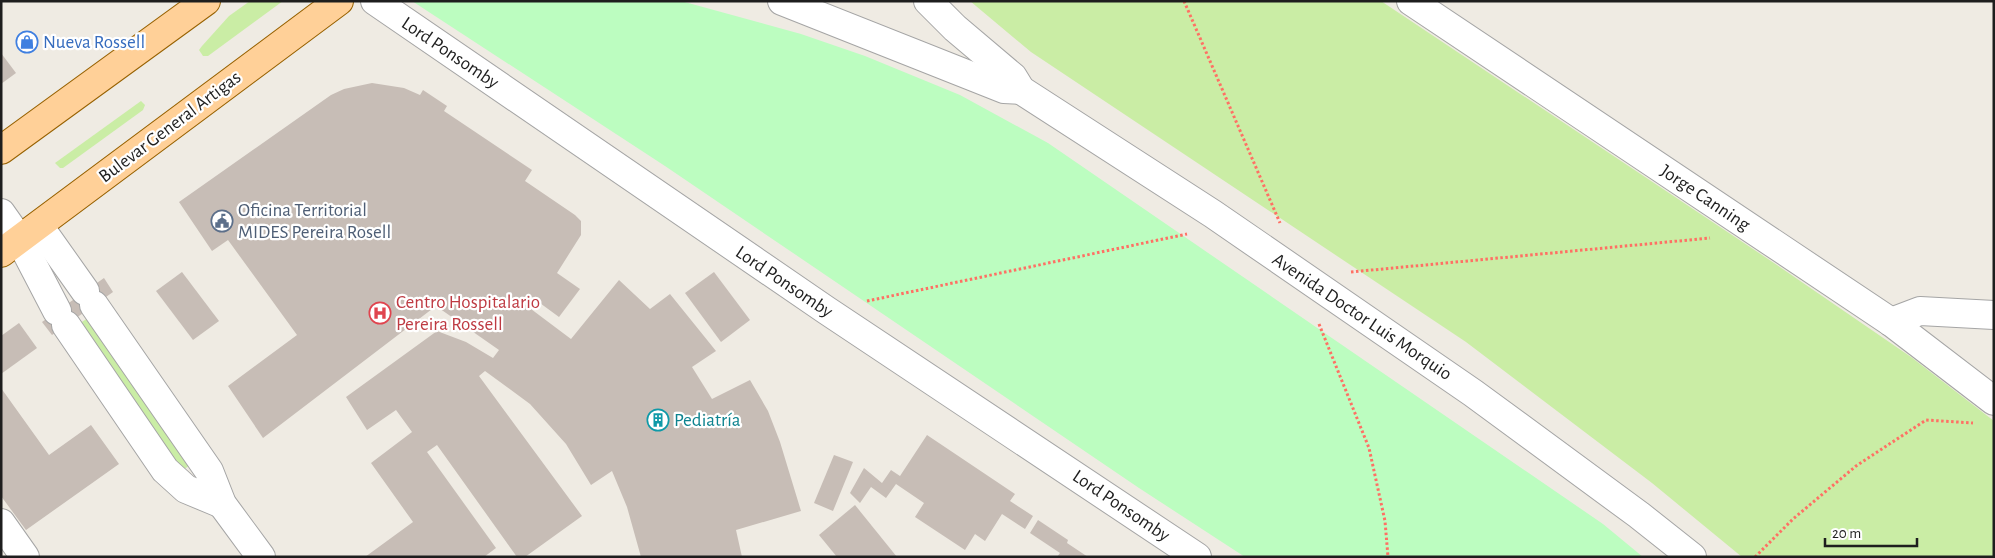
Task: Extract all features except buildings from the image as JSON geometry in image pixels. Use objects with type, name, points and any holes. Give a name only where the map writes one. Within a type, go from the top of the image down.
[{"type":"main road","points":[[1,150],[206,1]]},
{"type":"main road","name":"Bulevar General Artigas","points":[[20,240],[339,1]]},
{"type":"street","name":"Lord Ponsomby","points":[[375,1],[826,310],[1197,557]]},
{"type":"street","name":"Avenida Doctor Luis Morquio","points":[[782,1],[1004,90],[1022,90]]},
{"type":"street","name":"Avenida Doctor Luis Morquio","points":[[928,1],[955,28],[1013,77],[1022,90],[1229,225],[1474,394],[1639,515],[1692,557]]},
{"type":"street","name":"Jorge Canning","points":[[1411,1],[1891,322],[1994,401]]},
{"type":"street","points":[[1,213],[20,240],[62,318],[165,470],[186,489],[222,504]]},
{"type":"street","points":[[20,240],[90,298],[209,471],[222,504],[261,557]]},
{"type":"street","points":[[1891,322],[1920,311],[1994,315]]},
{"type":"street","points":[[1,523],[26,557]]},
{"type":"path","points":[[826,310],[1229,225]]},
{"type":"path","points":[[1303,277],[1758,234]]},
{"type":"path","points":[[1755,557],[1793,519],[1856,466],[1926,420],[1974,423]]},
{"type":"green space","points":[[250,1],[283,1],[208,56],[203,56],[199,50],[202,46],[229,16]]},
{"type":"green space","points":[[412,1],[681,1],[801,34],[865,56],[960,95],[1048,143],[1603,524],[1643,557],[1245,557],[1139,488],[665,166]]},
{"type":"green space","points":[[970,1],[1381,1],[1777,265],[1911,357],[1994,421],[1994,557],[1742,557],[1652,483],[1466,342],[1031,52]]},
{"type":"green space","points":[[141,101],[145,105],[143,110],[63,168],[60,168],[55,163]]},
{"type":"green space","points":[[88,318],[189,466],[174,475],[74,327]]},
{"type":"place","name":"Nueva Rossell","points":[[27,42]]},
{"type":"place","name":"Oficina Territorial MIDES Pereira Rosell","points":[[222,221]]},
{"type":"place","name":"Centro Hospitalario Pereira Rossell","points":[[380,313]]},
{"type":"place","name":"Pediatría","points":[[658,420]]}]
